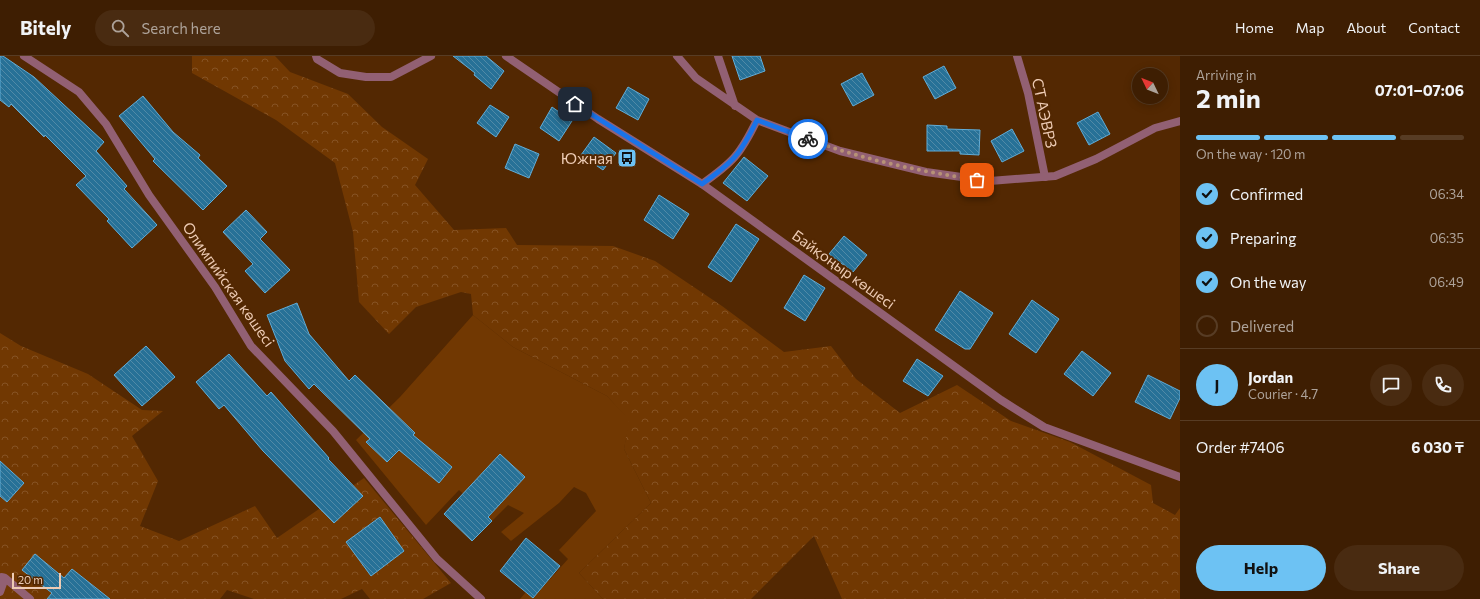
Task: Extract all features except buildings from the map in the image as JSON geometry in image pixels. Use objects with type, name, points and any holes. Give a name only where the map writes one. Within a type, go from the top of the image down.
[{"type":"street","name":"Олимпийская көшесі","points":[[24,56],[79,92],[106,124],[149,195],[216,287],[251,346],[333,432],[437,559],[479,599]]},
{"type":"street","points":[[316,56],[317,59],[340,73],[366,77],[390,78],[431,56]]},
{"type":"street","name":"Байқоңыр көшесі","points":[[506,56],[598,119],[702,184],[1001,400],[1044,427],[1180,477]]},
{"type":"street","points":[[677,56],[696,78],[757,120],[840,151],[926,172],[990,181],[1055,176],[1096,159],[1155,128],[1180,121]]},
{"type":"street","points":[[718,56],[735,106]]},
{"type":"street","name":"СТ АЭВРЗ","points":[[1017,56],[1028,93],[1045,177]]},
{"type":"street","points":[[702,184],[735,159],[744,146],[757,120]]},
{"type":"street","points":[[0,592],[3,577],[30,599]]},
{"type":"green space","points":[[192,56],[275,56],[290,72],[348,94],[382,127],[428,159],[415,185],[454,230],[506,228],[517,245],[613,246],[655,261],[722,306],[784,352],[831,346],[856,379],[900,413],[957,385],[1011,421],[1070,442],[1151,485],[1153,503],[1175,515],[1180,508],[1180,599],[842,599],[814,536],[751,599],[603,599],[579,573],[651,503],[624,449],[629,420],[607,396],[513,347],[473,315],[471,294],[461,292],[416,307],[389,334],[359,302],[353,232],[335,163],[276,120],[192,73]]},
{"type":"green space","points":[[473,315],[513,347],[607,396],[630,420],[624,449],[651,503],[579,573],[603,599],[520,599],[526,592],[533,598],[568,559],[559,550],[596,511],[586,493],[574,487],[559,503],[511,541],[501,532],[524,513],[508,505],[492,521],[459,490],[426,525],[356,440],[400,397]]},
{"type":"green space","points":[[0,333],[21,346],[88,374],[142,410],[163,411],[132,436],[158,481],[140,526],[179,541],[255,506],[277,538],[364,478],[451,583],[423,599],[370,599],[362,589],[341,599],[254,599],[227,590],[220,599],[0,599]]},
{"type":"way so far","points":[[808,139],[840,151],[926,172],[977,180]]},
{"type":"place","name":"Южная","points":[[627,158]]},
{"type":"route","points":[[575,104],[702,184],[724,169],[735,159],[744,146],[757,120],[808,139]]}]
